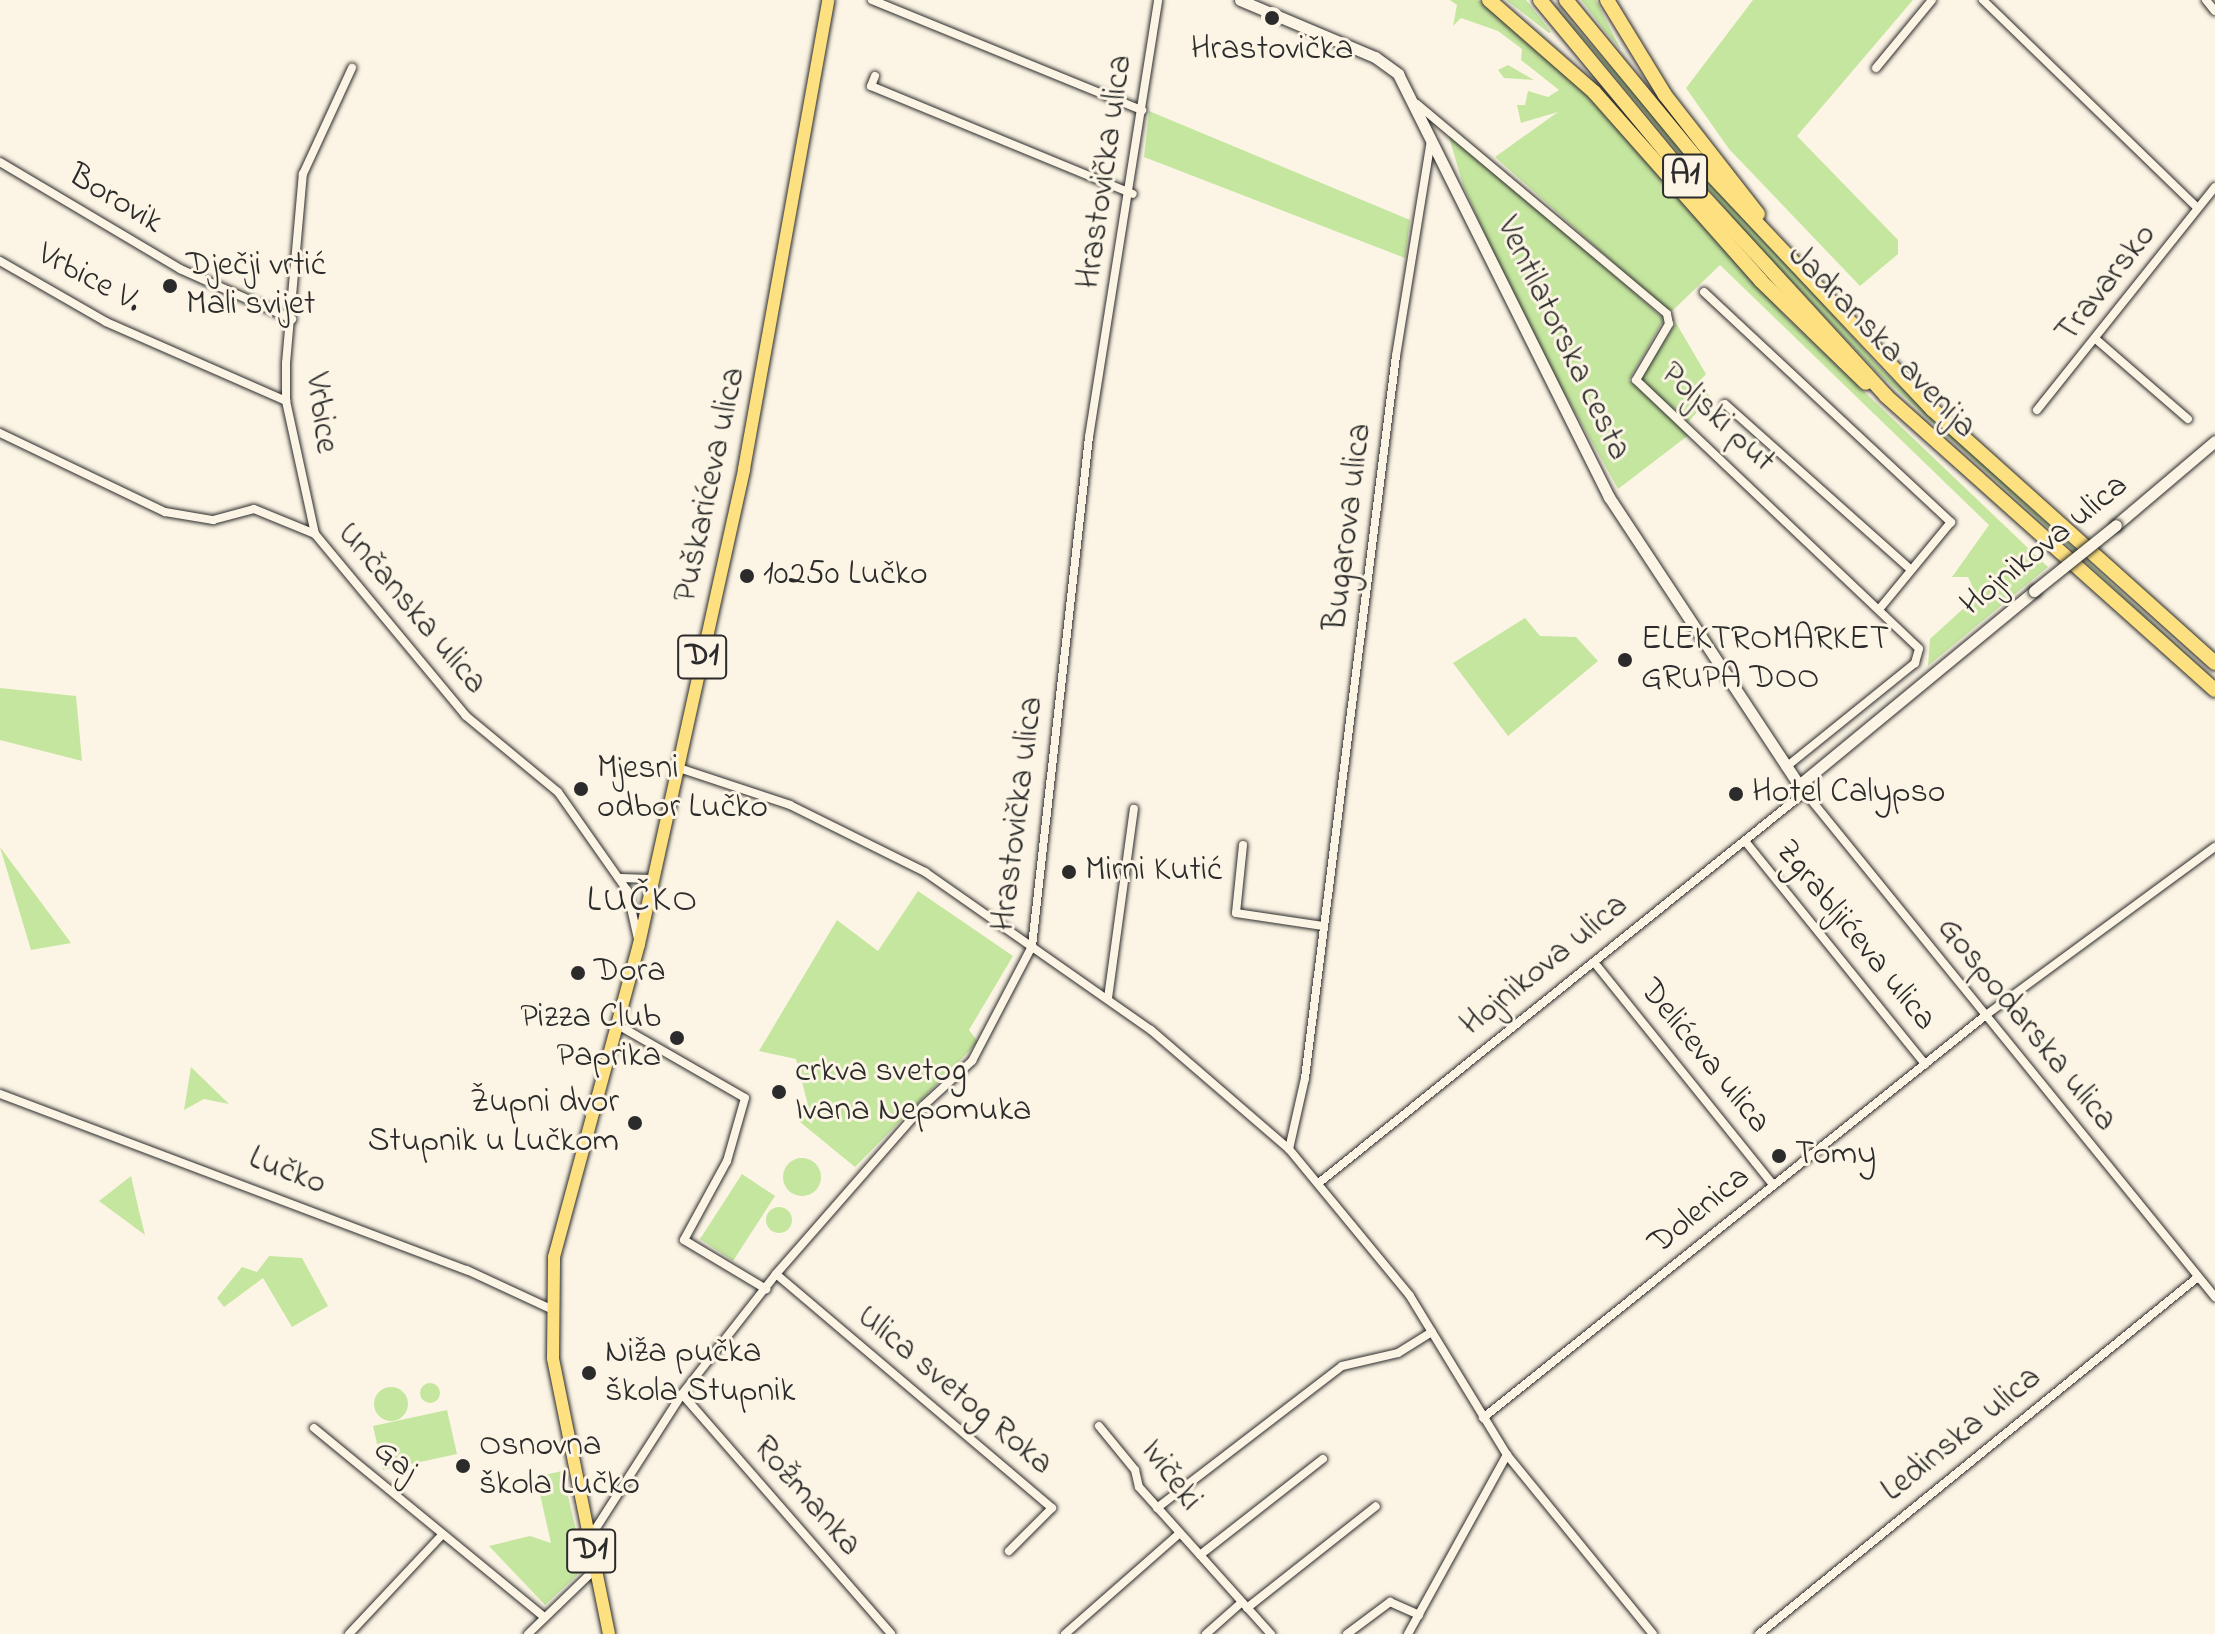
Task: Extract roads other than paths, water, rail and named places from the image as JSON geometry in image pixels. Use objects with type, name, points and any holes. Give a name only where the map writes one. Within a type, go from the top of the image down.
[{"type":"highway","points":[[1489,0],[1594,92],[1848,372],[1886,396]]},
{"type":"highway","name":"Jadranska avenija","points":[[1540,0],[1692,184],[1886,396],[2215,690]]},
{"type":"highway","name":"Jadranska avenija","points":[[1566,0],[1822,296],[2003,477],[2215,663]]},
{"type":"highway","points":[[1607,0],[1665,95],[1822,296]]},
{"type":"main road","name":"Puškarićeva ulica","points":[[609,1634],[553,1358],[551,1309],[554,1257],[639,944],[765,369],[828,0]]},
{"type":"main road","name":"Ventilatorska cesta","points":[[1240,0],[1375,57],[1398,74],[1433,134],[1516,318],[1609,497],[1802,788]]},
{"type":"main road","name":"Hojnikova ulica","points":[[1802,788],[2215,441]]},
{"type":"street","points":[[872,0],[1142,110]]},
{"type":"street","name":"Hrastovička ulica","points":[[589,1539],[682,1394],[776,1274],[923,1106],[972,1061],[1032,946],[1089,437],[1133,194],[1158,0]]},
{"type":"street","points":[[1876,68],[1932,0]]},
{"type":"street","points":[[1983,0],[2198,208]]},
{"type":"street","points":[[2206,0],[2215,11]]},
{"type":"street","name":"Vrbice","points":[[315,534],[286,401],[303,174],[352,68]]},
{"type":"street","points":[[875,76],[871,86],[1133,194]]},
{"type":"street","name":"Poljski put","points":[[1417,104],[1667,314],[1669,324],[1636,380],[1880,608],[1920,656],[1786,767]]},
{"type":"street","name":"Bugarova ulica","points":[[1289,1149],[1323,926],[1417,206],[1433,134]]},
{"type":"street","name":"Borovik","points":[[0,162],[180,269],[292,319]]},
{"type":"street","name":"Travarsko","points":[[2037,410],[2098,341],[2215,187]]},
{"type":"street","name":"Vrbice V.","points":[[0,261],[106,322],[286,401]]},
{"type":"street","points":[[1704,292],[1951,522],[1880,608]]},
{"type":"street","points":[[2098,341],[2188,419]]},
{"type":"street","name":"Poljski put","points":[[1725,404],[1911,570]]},
{"type":"street","name":"Unčanska ulica","points":[[0,433],[165,512],[213,520],[254,509],[315,534],[466,716],[558,792],[618,876],[633,906],[639,944]]},
{"type":"street","points":[[676,767],[837,825],[925,872],[1108,998],[1289,1149],[1320,1182],[1432,1332],[1507,1455],[1653,1634]]},
{"type":"street","name":"Hojnikova ulica","points":[[1320,1182],[1745,841],[1802,788]]},
{"type":"street","name":"Gospodarska ulica","points":[[1802,788],[2215,1297]]},
{"type":"street","points":[[1108,998],[1134,809]]},
{"type":"street","name":"Zgrabljićeva ulica","points":[[1745,841],[1925,1064]]},
{"type":"street","points":[[1243,845],[1236,913],[1323,926]]},
{"type":"street","name":"Dolenica","points":[[1483,1418],[1986,1015],[2215,847]]},
{"type":"street","points":[[618,876],[635,884],[651,879]]},
{"type":"street","name":"Delićeva ulica","points":[[1594,962],[1773,1185]]},
{"type":"street","points":[[618,1025],[745,1098],[727,1161],[684,1240],[766,1289]]},
{"type":"street","name":"Lučko","points":[[0,1094],[467,1270],[551,1309]]},
{"type":"street","name":"Ulica svetog Roka","points":[[776,1274],[1052,1508],[1009,1551]]},
{"type":"street","name":"Ledinska ulica","points":[[1759,1634],[2198,1277]]},
{"type":"street","points":[[1157,1508],[1342,1366],[1398,1353],[1432,1332]]},
{"type":"street","name":"Rožmanka","points":[[682,1394],[891,1634]]},
{"type":"street","name":"Ivičeki","points":[[1099,1426],[1157,1508],[1271,1634]]},
{"type":"street","name":"Gaj","points":[[314,1428],[544,1617]]},
{"type":"street","points":[[1408,1634],[1507,1455]]},
{"type":"street","name":"Ivičeki","points":[[1200,1555],[1323,1459]]},
{"type":"street","points":[[1206,1634],[1376,1506]]},
{"type":"street","points":[[1065,1634],[1180,1533]]},
{"type":"street","points":[[349,1634],[443,1534]]},
{"type":"street","points":[[528,1634],[595,1569]]},
{"type":"street","points":[[1347,1634],[1390,1602],[1419,1615]]},
{"type":"place","name":"Hrastovička","points":[[1272,18]]},
{"type":"place","name":"Dječji vrtić Mali svijet","points":[[170,286]]},
{"type":"place","name":"10250 Lučko","points":[[747,576]]},
{"type":"place","name":"ELEKTROMARKET GRUPA DOO","points":[[1625,660]]},
{"type":"place","name":"Mjesni odbor Lučko","points":[[581,789]]},
{"type":"place","name":"Hotel Calypso","points":[[1736,794]]},
{"type":"place","name":"Mirni Kutić","points":[[1069,872]]},
{"type":"place","name":"Dora","points":[[578,973]]},
{"type":"place","name":"Pizza Club Paprika","points":[[677,1038]]},
{"type":"place","name":"crkva svetog Ivana Nepomuka","points":[[779,1092]]},
{"type":"place","name":"Župni dvor Stupnik u Lučkom","points":[[635,1123]]},
{"type":"place","name":"Tomy","points":[[1779,1156]]},
{"type":"place","name":"Niža pučka škola Stupnik","points":[[589,1373]]},
{"type":"place","name":"Osnovna škola Lučko","points":[[463,1466]]},
{"type":"district","name":"LUČKO","points":[[643,902]]}]
